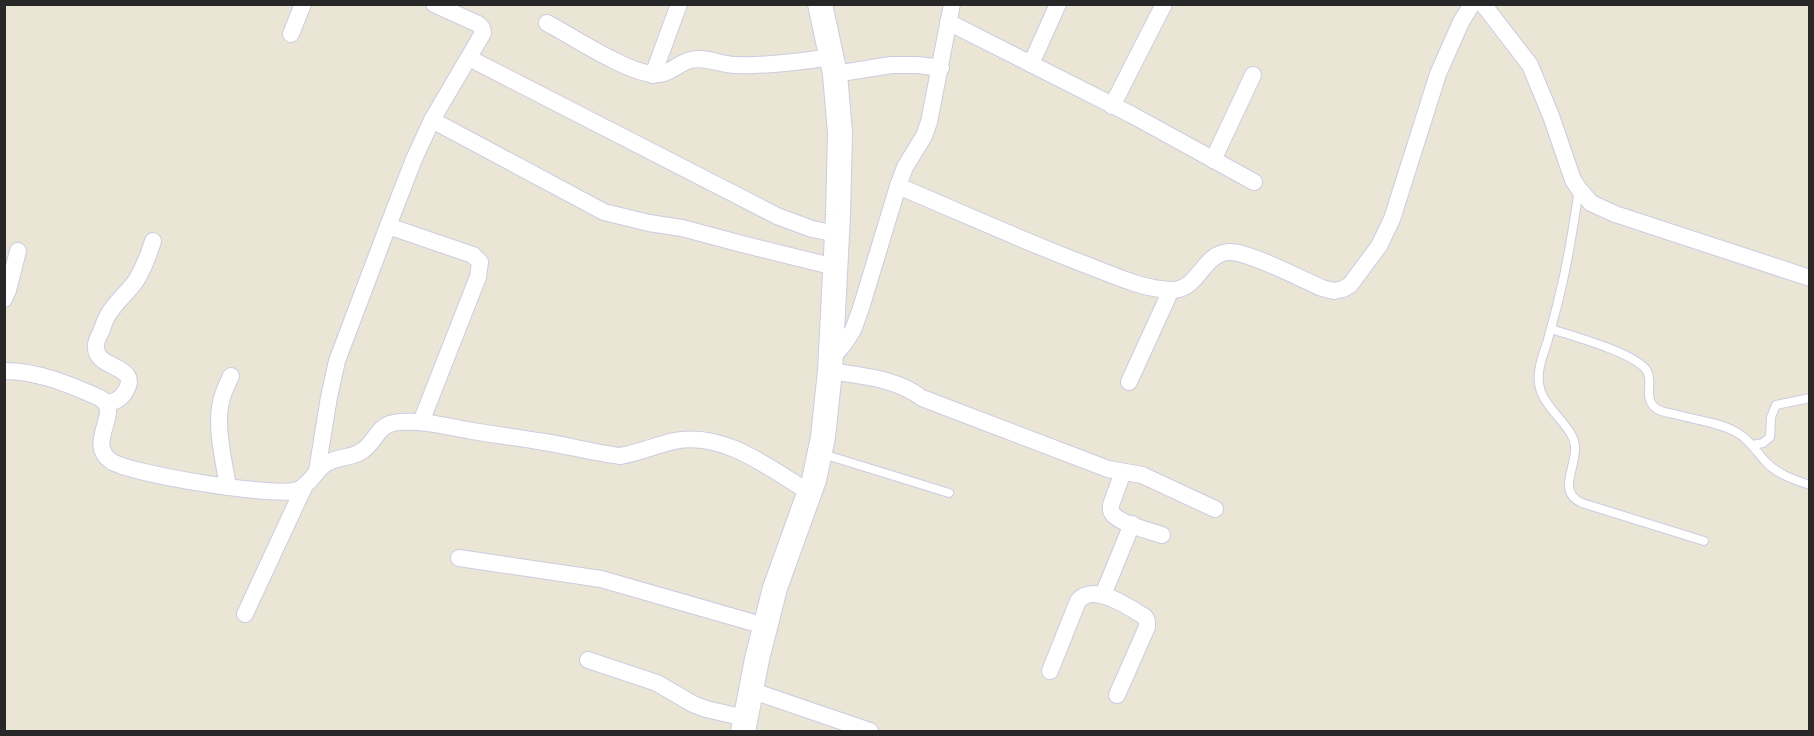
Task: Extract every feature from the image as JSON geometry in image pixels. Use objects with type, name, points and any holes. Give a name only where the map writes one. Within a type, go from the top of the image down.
[{"type":"main road","points":[[744,725],[750,690],[775,588],[809,492],[823,437],[830,365],[840,133],[833,66],[820,4]]},
{"type":"street","points":[[291,34],[303,4]]},
{"type":"street","points":[[317,471],[337,360],[414,159],[432,120],[483,33],[478,24],[434,4]]},
{"type":"street","points":[[653,75],[679,4]]},
{"type":"street","points":[[952,4],[929,122],[924,136],[905,167],[898,186],[853,330],[830,365],[908,388],[921,398],[1108,469],[1142,475],[1215,508]]},
{"type":"street","points":[[1031,64],[1058,4]]},
{"type":"street","points":[[1112,106],[1164,4]]},
{"type":"street","points":[[898,186],[1037,246],[1148,287],[1181,289],[1191,283],[1206,263],[1215,256],[1227,252],[1242,253],[1322,288],[1334,291],[1343,289],[1350,285],[1379,246],[1392,219],[1438,74],[1461,22],[1472,4]]},
{"type":"street","points":[[1483,4],[1530,65],[1551,116],[1573,180],[1591,203],[1601,209],[1809,278]]},
{"type":"street","points":[[948,21],[1254,182]]},
{"type":"street","points":[[547,23],[623,64],[653,75],[671,71],[690,60],[700,59],[728,65],[749,66],[918,65],[941,68]]},
{"type":"street","points":[[469,58],[777,216],[812,229],[837,234]]},
{"type":"street","points":[[1213,160],[1253,75]]},
{"type":"street","points":[[432,120],[604,212],[682,228],[835,267]]},
{"type":"street","points":[[388,226],[473,255],[480,262],[478,277],[422,422]]},
{"type":"street","points":[[106,403],[114,402],[126,392],[128,380],[122,370],[99,358],[96,351],[97,340],[107,316],[144,267],[153,241]]},
{"type":"street","points":[[4,299],[18,251]]},
{"type":"street","points":[[1129,382],[1171,290]]},
{"type":"street","points":[[4,371],[37,374],[98,396],[106,403],[108,410],[101,440],[103,454],[115,464],[228,487],[288,492],[298,490],[327,463],[361,453],[381,429],[388,425],[398,422],[422,422],[620,456],[674,441],[705,440],[739,450],[809,492]]},
{"type":"street","points":[[228,487],[219,408],[231,376]]},
{"type":"street","points":[[1123,472],[1110,510],[1117,518],[1162,535]]},
{"type":"street","points":[[245,614],[305,485]]},
{"type":"street","points":[[1103,596],[1132,524]]},
{"type":"street","points":[[459,558],[601,579],[765,626]]},
{"type":"street","points":[[1050,671],[1078,601],[1087,594],[1103,596],[1148,621],[1117,696]]},
{"type":"street","points":[[588,660],[657,683],[693,704],[744,725]]},
{"type":"street","points":[[750,690],[870,731]]},
{"type":"lane","points":[[1579,189],[1569,252],[1538,382],[1541,393],[1574,440],[1575,455],[1569,481],[1569,493],[1574,500],[1582,503],[1704,541]]},
{"type":"lane","points":[[1551,329],[1618,352],[1642,365],[1648,372],[1649,399],[1655,408],[1737,432],[1753,445],[1775,470],[1809,485]]},
{"type":"lane","points":[[1753,445],[1763,443],[1770,437],[1771,417],[1776,405],[1809,398]]},
{"type":"lane","points":[[819,453],[949,493]]}]
